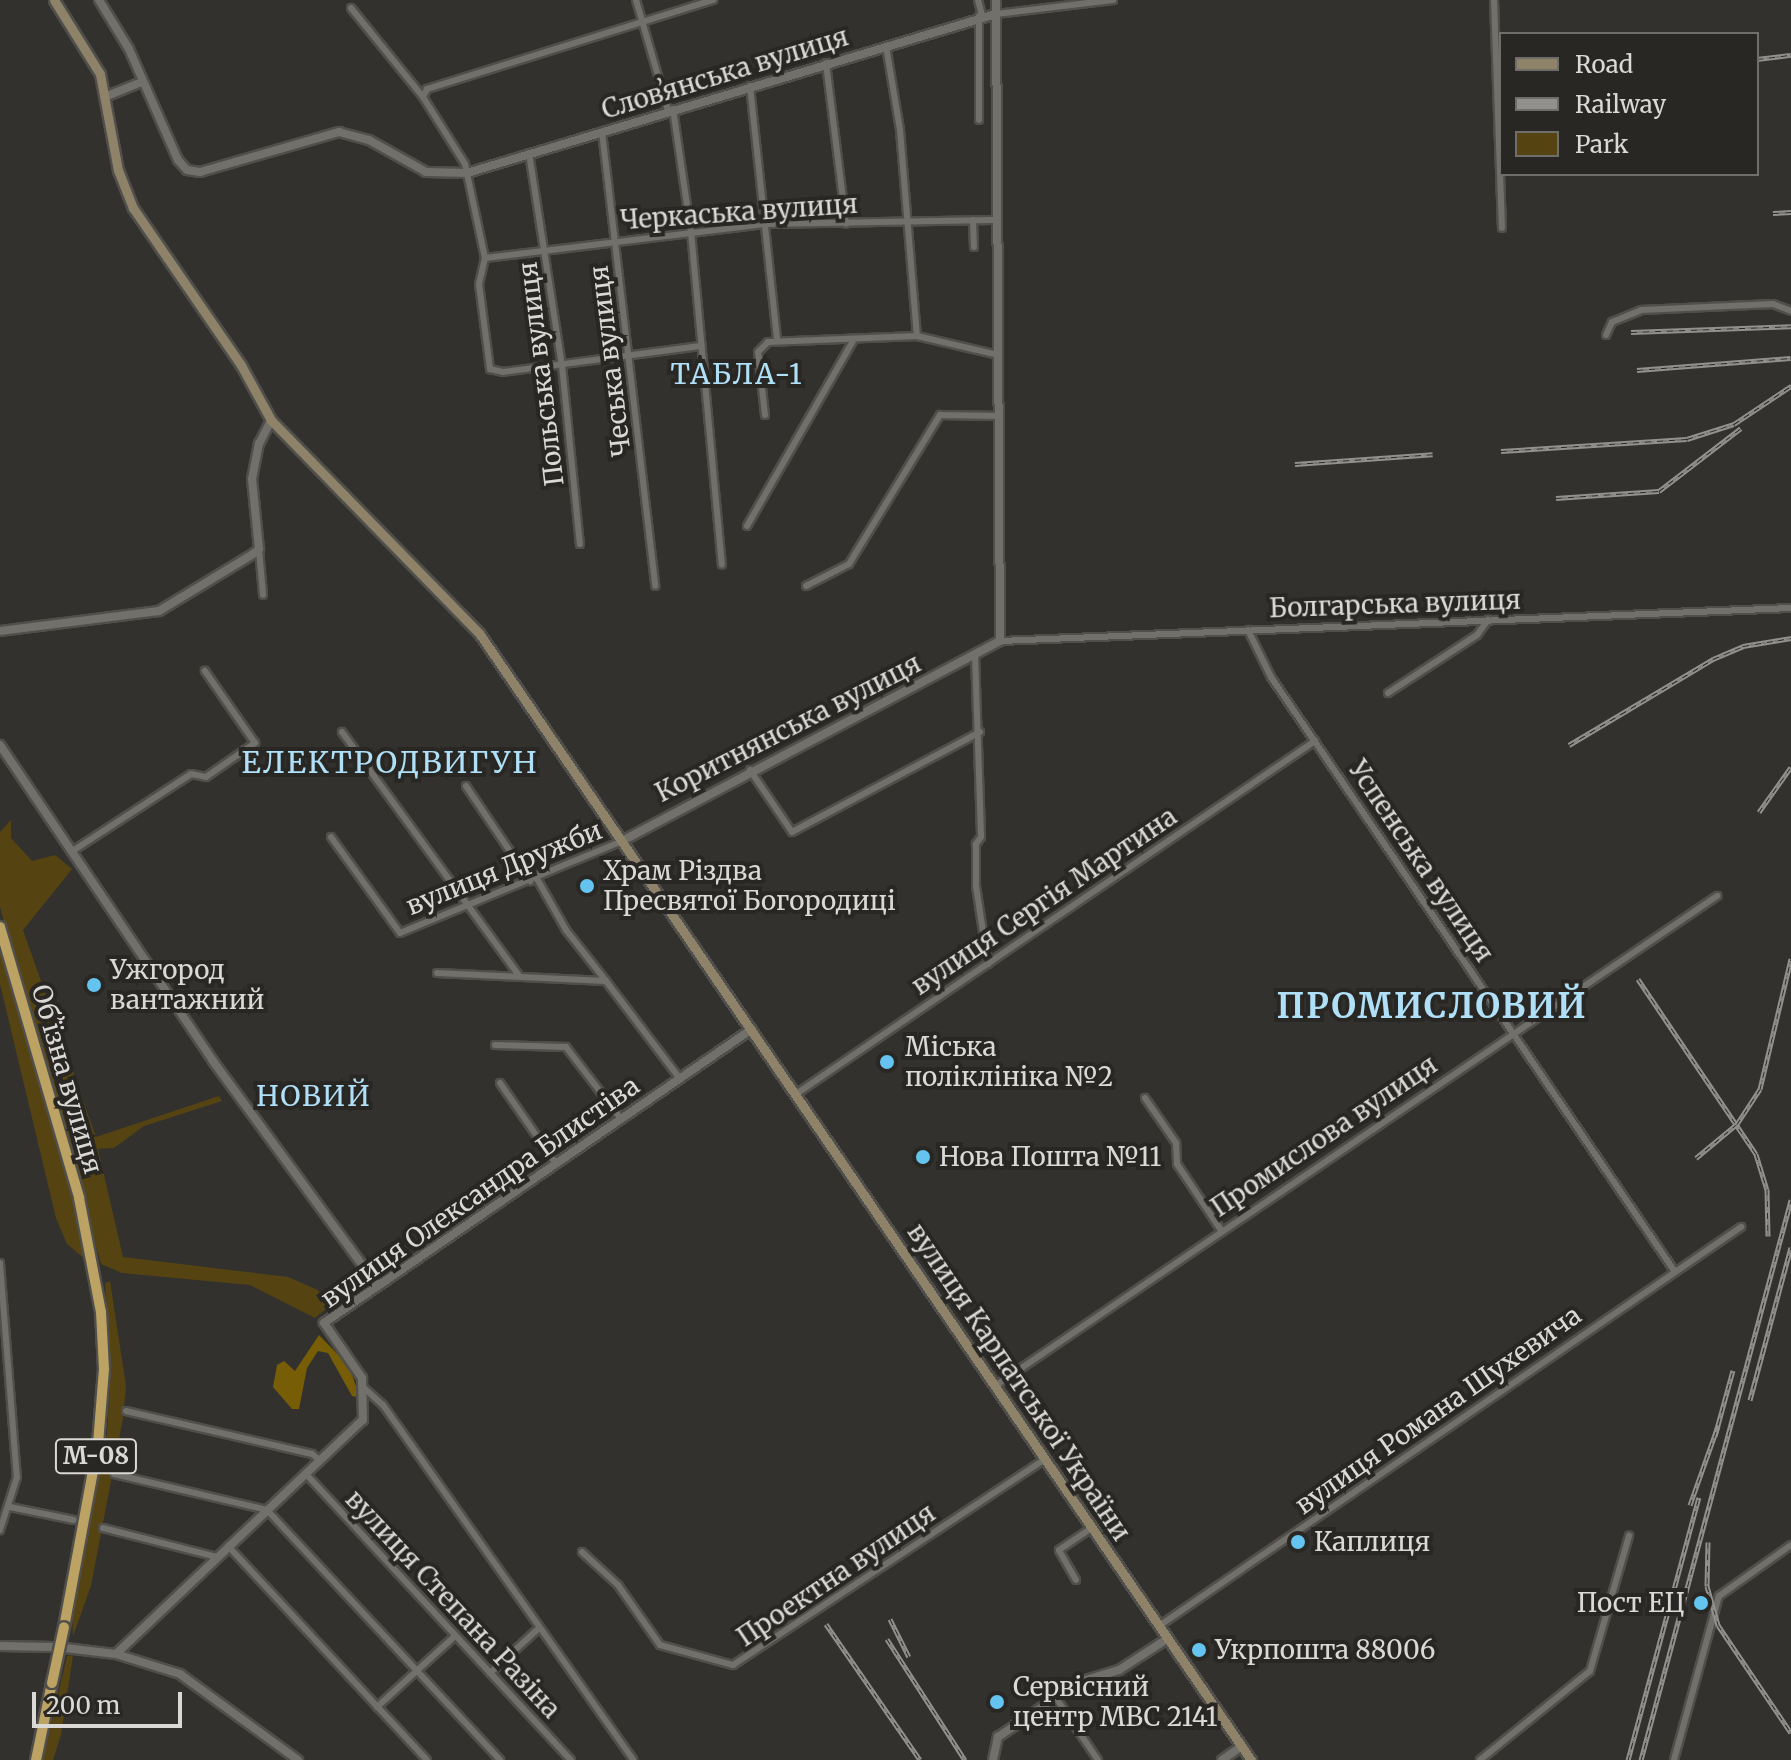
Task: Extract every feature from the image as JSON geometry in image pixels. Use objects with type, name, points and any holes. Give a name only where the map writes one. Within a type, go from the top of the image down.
[{"type":"highway","name":"Обʼїзна вулиця","points":[[0,927],[90,1243],[98,1284],[103,1356],[101,1420],[64,1627],[36,1760]]},
{"type":"main road","points":[[54,0],[91,54],[107,96],[118,170],[133,208],[241,365],[274,423]]},
{"type":"main road","name":"вулиця Карпатської України","points":[[274,423],[466,617],[752,1029],[1251,1760]]},
{"type":"street","points":[[99,0],[129,49],[141,82],[107,96]]},
{"type":"street","points":[[636,0],[670,109],[691,232],[722,565]]},
{"type":"street","points":[[423,97],[427,89],[713,0]]},
{"type":"street","points":[[978,0],[979,120]]},
{"type":"street","points":[[996,0],[1000,641]]},
{"type":"street","points":[[996,14],[1113,0]]},
{"type":"street","points":[[1494,0],[1499,142]]},
{"type":"street","points":[[351,8],[423,97],[467,173],[485,258],[479,284],[490,369],[562,365],[631,353],[701,346]]},
{"type":"street","name":"Словʼянська вулиця","points":[[141,82],[178,160],[193,172],[339,132],[369,140],[426,172],[467,173],[980,15],[996,14]]},
{"type":"street","points":[[886,44],[917,336]]},
{"type":"street","points":[[826,63],[846,224]]},
{"type":"street","points":[[750,86],[777,340]]},
{"type":"street","name":"Чеська вулиця","points":[[602,132],[631,353],[655,586]]},
{"type":"street","name":"Польська вулиця","points":[[529,153],[562,365],[580,544]]},
{"type":"street","points":[[1500,176],[1502,228]]},
{"type":"street","points":[[973,220],[974,247]]},
{"type":"street","name":"Черкаська вулиця","points":[[485,258],[545,247],[767,224],[997,220]]},
{"type":"street","points":[[1606,335],[1612,322],[1641,310],[1773,304],[1791,311]]},
{"type":"street","points":[[765,415],[760,345],[777,340],[853,341],[917,336],[998,355]]},
{"type":"street","points":[[747,526],[853,341]]},
{"type":"street","points":[[806,586],[849,564],[940,415],[998,416]]},
{"type":"street","points":[[263,595],[252,479],[259,444],[274,423]]},
{"type":"street","points":[[0,631],[159,611],[259,549]]},
{"type":"street","name":"Болгарська вулиця","points":[[1000,641],[1791,608]]},
{"type":"street","points":[[1388,693],[1477,635],[1488,620]]},
{"type":"street","name":"Успенська вулиця","points":[[1248,630],[1251,646],[1675,1272]]},
{"type":"street","name":"Коритнянська вулиця","points":[[622,841],[750,770],[1000,641]]},
{"type":"street","points":[[975,654],[980,732],[981,837],[976,863],[988,964]]},
{"type":"street","points":[[71,852],[191,774],[206,777],[255,743],[205,671]]},
{"type":"street","points":[[342,732],[519,976]]},
{"type":"street","points":[[750,770],[792,832],[980,732]]},
{"type":"street","name":"вулиця Сергія Мартина","points":[[796,1094],[1315,741]]},
{"type":"street","points":[[0,745],[213,1061],[377,1285]]},
{"type":"street","points":[[466,786],[566,930],[680,1079]]},
{"type":"street","name":"вулиця Дружби","points":[[331,837],[400,933],[622,841]]},
{"type":"street","name":"Промислова вулиця","points":[[995,1386],[1717,896]]},
{"type":"street","points":[[437,973],[606,981]]},
{"type":"street","name":"вулиця Олександра Блистіва","points":[[364,1388],[357,1368],[324,1323],[752,1029]]},
{"type":"street","points":[[495,1045],[566,1047],[621,1119]]},
{"type":"street","points":[[500,1083],[556,1164]]},
{"type":"street","points":[[1145,1098],[1176,1143],[1177,1164],[1221,1230]]},
{"type":"street","name":"вулиця Романа Шухевича","points":[[1159,1626],[1741,1227]]},
{"type":"street","points":[[0,1263],[17,1477],[10,1507],[0,1530]]},
{"type":"street","points":[[116,1654],[363,1420],[364,1388]]},
{"type":"street","points":[[364,1388],[383,1405],[633,1760]]},
{"type":"street","points":[[126,1411],[312,1454],[321,1461]]},
{"type":"street","name":"Проектна вулиця","points":[[582,1552],[618,1585],[660,1645],[733,1665],[1045,1459]]},
{"type":"street","points":[[114,1474],[267,1510],[500,1760]]},
{"type":"street","name":"вулиця Степана Разіна","points":[[306,1474],[571,1760]]},
{"type":"street","points":[[10,1507],[74,1520]]},
{"type":"street","points":[[103,1528],[217,1557]]},
{"type":"street","points":[[1076,1580],[1059,1550],[1092,1528]]},
{"type":"street","points":[[1480,1760],[1590,1671],[1629,1536]]},
{"type":"street","points":[[1674,1760],[1716,1600],[1791,1545]]},
{"type":"street","points":[[227,1546],[427,1760]]},
{"type":"street","points":[[490,1673],[538,1629]]},
{"type":"street","points":[[377,1707],[455,1636]]},
{"type":"street","points":[[993,1760],[998,1737],[1079,1682],[1119,1670],[1167,1639]]},
{"type":"street","points":[[0,1646],[53,1647]]},
{"type":"street","points":[[65,1648],[116,1654],[186,1677],[298,1760]]},
{"type":"street","points":[[1056,1698],[1098,1760]]},
{"type":"street","points":[[1222,1760],[1242,1746]]},
{"type":"green space","points":[[11,820],[11,838],[32,861],[55,855],[72,869],[23,930],[96,1137],[219,1096],[222,1101],[144,1126],[114,1148],[98,1149],[123,1257],[288,1277],[318,1290],[328,1307],[315,1318],[250,1285],[122,1273],[101,1264],[0,907],[0,832]]},
{"type":"green space","points":[[0,946],[76,1211],[86,1260],[67,1244],[56,1218],[0,984]]},
{"type":"green space","points":[[110,1281],[126,1386],[123,1418],[91,1586],[73,1636],[72,1615],[107,1433],[111,1366],[105,1283]]},
{"type":"green space","points":[[73,1655],[61,1735],[53,1760],[43,1760],[67,1656]]},
{"type":"shaded area","points":[[319,1335],[349,1366],[360,1398],[352,1396],[328,1353],[318,1351],[307,1368],[299,1409],[292,1409],[273,1387],[277,1365],[284,1361],[295,1371]]},
{"type":"railway","points":[[1759,59],[1791,55]]},
{"type":"railway","points":[[1773,213],[1791,212]]},
{"type":"railway","points":[[1631,332],[1791,326]]},
{"type":"railway","points":[[1637,370],[1791,358]]},
{"type":"railway","points":[[1501,451],[1687,439],[1734,424],[1791,386]]},
{"type":"railway","points":[[1556,498],[1659,491],[1741,428]]},
{"type":"railway","points":[[1295,464],[1433,454]]},
{"type":"railway","points":[[1569,745],[1713,659],[1743,646],[1791,638]]},
{"type":"railway","points":[[1759,812],[1791,767]]},
{"type":"railway","points":[[1696,1158],[1737,1124],[1760,1089],[1791,959]]},
{"type":"railway","points":[[1638,979],[1756,1154],[1767,1189],[1768,1236]]},
{"type":"railway","points":[[1641,1760],[1791,1200]]},
{"type":"railway","points":[[1750,1400],[1791,1247]]},
{"type":"railway","points":[[1715,1436],[1733,1370]]},
{"type":"railway","points":[[1690,1505],[1718,1426]]},
{"type":"railway","points":[[1628,1760],[1699,1497]]},
{"type":"railway","points":[[1708,1542],[1707,1586],[1718,1625],[1791,1733]]},
{"type":"railway","points":[[890,1619],[909,1657]]},
{"type":"railway","points":[[826,1624],[920,1760]]},
{"type":"railway","points":[[887,1639],[965,1760]]},
{"type":"place","name":"Храм Різдва Пресвятої Богородиці","points":[[587,886]]},
{"type":"place","name":"Ужгород вантажний","points":[[94,985]]},
{"type":"place","name":"Міська поліклініка №2","points":[[887,1062]]},
{"type":"place","name":"Нова Пошта №11","points":[[923,1157]]},
{"type":"place","name":"Каплиця","points":[[1298,1542]]},
{"type":"place","name":"Пост ЕЦ","points":[[1701,1603]]},
{"type":"place","name":"Укрпошта 88006","points":[[1199,1650]]},
{"type":"place","name":"Сервісний центр МВС 2141","points":[[997,1702]]},
{"type":"district","name":"ТАБЛА-1","points":[[737,374]]},
{"type":"district","name":"ЕЛЕКТРОДВИГУН","points":[[390,762]]},
{"type":"district","name":"ПРОМИСЛОВИЙ","points":[[1432,1007]]},
{"type":"district","name":"НОВИЙ","points":[[314,1096]]}]
